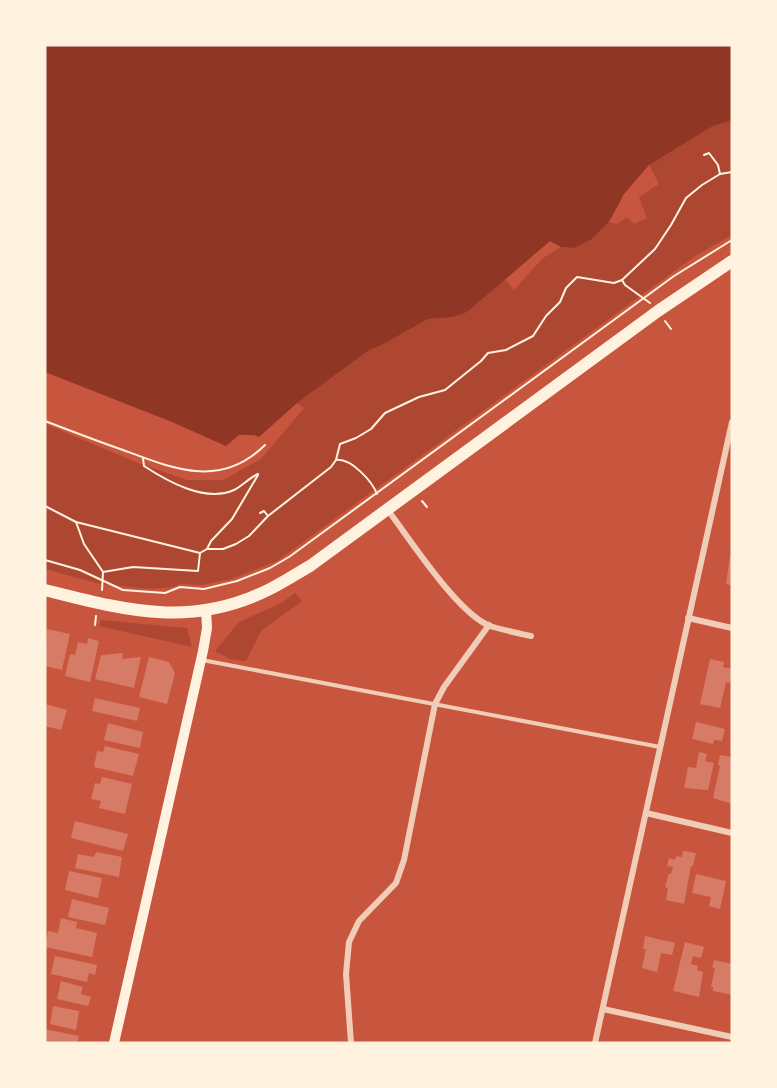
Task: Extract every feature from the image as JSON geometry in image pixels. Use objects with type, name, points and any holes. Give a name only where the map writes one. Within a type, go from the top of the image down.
[{"type":"main road","points":[[45,590],[136,611],[163,613],[206,610],[235,603],[273,588],[310,566],[688,290],[732,261]]},
{"type":"main road","points":[[114,1043],[206,636],[206,610]]},
{"type":"street","points":[[595,1043],[732,423]]},
{"type":"street","points":[[386,509],[450,592],[468,610],[489,625],[531,636]]},
{"type":"street","points":[[688,618],[732,628]]},
{"type":"street","points":[[351,1043],[346,974],[349,942],[359,921],[396,884],[404,860],[435,704],[444,687],[489,625]]},
{"type":"street","points":[[646,813],[732,833]]},
{"type":"street","points":[[603,1009],[732,1037]]},
{"type":"lane","points":[[201,659],[661,747]]},
{"type":"path","points":[[704,155],[709,153],[718,165],[720,174]]},
{"type":"path","points":[[45,506],[76,522],[200,553],[207,549],[223,549],[236,544],[249,536],[268,516],[331,467],[336,460],[340,444],[371,429],[385,413],[419,397],[446,390],[481,361],[485,354],[506,350],[532,336],[546,316],[560,303],[566,288],[578,276],[614,283],[622,280],[655,249],[686,198],[720,174],[732,172]]},
{"type":"path","points":[[45,560],[80,570],[129,591],[165,593],[180,587],[204,589],[237,581],[283,561],[644,298],[732,240]]},
{"type":"path","points":[[622,280],[625,285],[644,298]]},
{"type":"path","points":[[45,420],[143,458],[188,472],[212,471],[236,466],[265,444]]},
{"type":"path","points":[[143,458],[142,464],[165,478],[186,488],[210,493],[222,493],[236,489],[258,474],[240,508],[225,528],[211,541],[207,549]]},
{"type":"path","points":[[336,460],[343,460],[353,466],[372,484],[377,494]]},
{"type":"path","points":[[260,513],[264,510],[268,516]]},
{"type":"path","points":[[76,522],[84,544],[103,572],[104,581]]},
{"type":"path","points":[[103,572],[133,567],[198,571],[200,553]]},
{"type":"shaded area","points":[[45,45],[732,45],[732,120],[713,126],[649,165],[624,194],[609,222],[592,239],[575,248],[561,247],[550,241],[467,312],[453,317],[428,319],[369,350],[297,403],[259,437],[239,435],[226,446],[45,372]]},
{"type":"shaded area","points":[[732,120],[732,235],[695,256],[277,561],[231,579],[201,585],[180,584],[173,587],[150,589],[100,584],[45,569],[45,424],[138,463],[187,480],[223,480],[261,459],[304,408],[297,403],[369,350],[428,319],[453,317],[467,312],[505,279],[514,290],[543,258],[561,247],[575,248],[592,239],[609,222],[617,224],[627,217],[634,224],[647,218],[639,197],[659,184],[649,165],[713,126]]},
{"type":"shaded area","points":[[295,593],[302,601],[261,631],[246,661],[230,659],[215,651],[239,622],[283,602]]},
{"type":"shaded area","points":[[101,620],[187,628],[192,647],[99,626]]},
{"type":"building","points":[[730,556],[732,556],[732,586],[726,584]]},
{"type":"building","points":[[47,629],[70,634],[62,670],[45,666]]},
{"type":"building","points":[[88,638],[99,641],[90,682],[65,676],[70,654],[75,655],[78,642],[87,644]]},
{"type":"building","points":[[123,653],[122,659],[141,657],[134,688],[95,679],[101,655]]},
{"type":"building","points":[[149,657],[169,662],[175,673],[167,704],[139,697]]},
{"type":"building","points":[[710,659],[724,662],[723,667],[732,669],[730,683],[726,682],[720,708],[700,704]]},
{"type":"building","points":[[95,698],[140,708],[137,721],[92,711]]},
{"type":"building","points":[[45,704],[67,710],[61,730],[45,726]]},
{"type":"building","points":[[696,722],[725,729],[722,741],[714,740],[713,744],[692,739]]},
{"type":"building","points":[[108,723],[143,732],[140,748],[104,740]]},
{"type":"building","points":[[105,746],[139,754],[133,776],[94,767],[97,751],[103,752]]},
{"type":"building","points":[[699,752],[707,754],[705,761],[714,763],[708,790],[684,788],[688,767],[696,768]]},
{"type":"building","points":[[720,755],[732,757],[732,804],[713,798]]},
{"type":"building","points":[[102,777],[132,784],[125,814],[99,808],[101,801],[91,799],[95,783],[100,784]]},
{"type":"building","points":[[75,821],[128,834],[123,851],[71,838]]},
{"type":"building","points":[[683,851],[696,853],[693,866],[691,866],[684,904],[666,900],[668,888],[665,887],[673,867],[667,866],[669,858],[674,860],[677,856],[682,857]]},
{"type":"building","points":[[96,852],[122,857],[119,877],[75,868],[78,854],[94,857]]},
{"type":"building","points":[[69,871],[102,878],[98,898],[65,890]]},
{"type":"building","points":[[696,874],[726,881],[720,909],[709,906],[711,897],[692,893]]},
{"type":"building","points":[[72,899],[109,908],[105,925],[68,917]]},
{"type":"building","points":[[61,918],[77,922],[76,928],[97,933],[92,957],[45,947],[48,931],[58,933]]},
{"type":"building","points":[[645,936],[675,943],[672,955],[661,953],[657,972],[642,968],[646,949],[643,949]]},
{"type":"building","points":[[685,942],[704,947],[701,958],[693,956],[691,964],[698,966],[697,970],[703,972],[699,997],[673,991]]},
{"type":"building","points":[[55,956],[97,965],[95,975],[89,973],[87,982],[51,974]]},
{"type":"building","points":[[714,960],[732,964],[732,995],[713,991],[711,987],[715,968],[712,967]]},
{"type":"building","points":[[61,981],[83,987],[81,994],[91,997],[88,1006],[57,999]]},
{"type":"building","points":[[53,1006],[79,1011],[76,1030],[50,1024]]},
{"type":"building","points":[[45,1029],[79,1036],[77,1043],[45,1043]]}]
